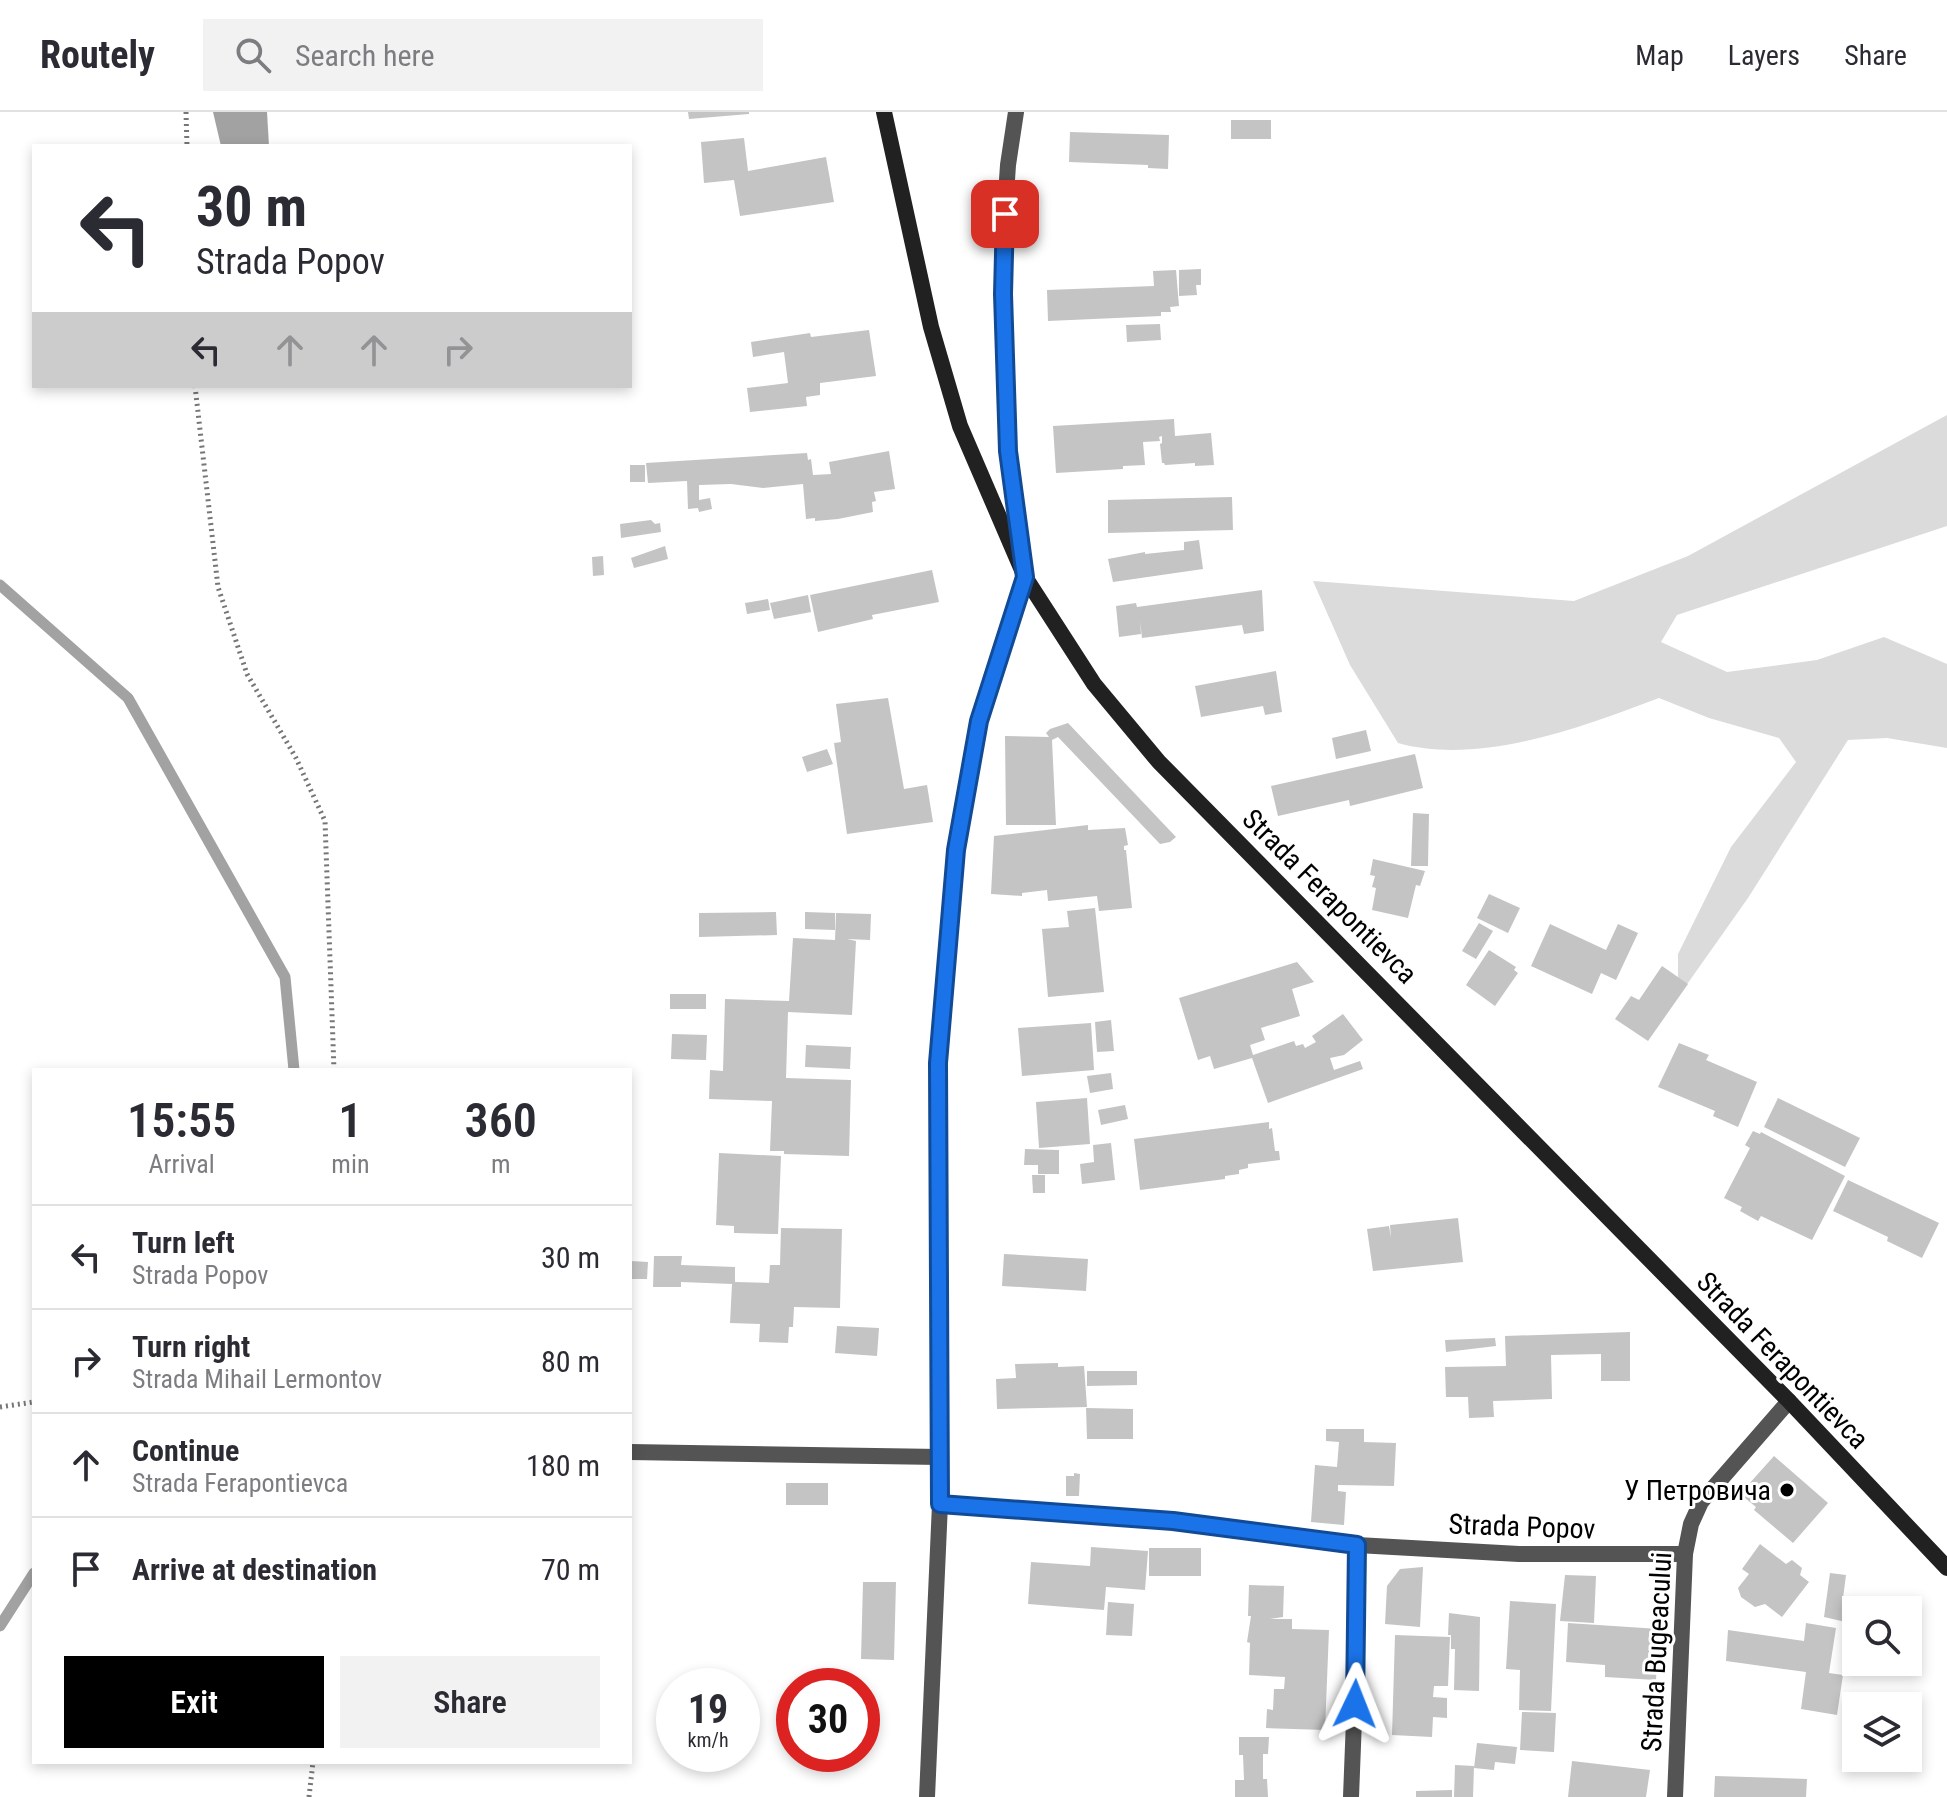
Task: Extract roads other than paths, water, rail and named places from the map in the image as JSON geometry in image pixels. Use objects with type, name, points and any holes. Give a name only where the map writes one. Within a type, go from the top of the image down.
[{"type":"main road","points":[[884,112],[931,327],[960,426],[1025,577]]},
{"type":"main road","name":"Strada Ferapontievca","points":[[1025,577],[1094,684],[1159,762],[1789,1401],[1947,1568]]},
{"type":"street","name":"Strada Ferapontievca","points":[[1016,112],[1008,165],[1003,239],[1004,321],[1008,451],[1025,577]]},
{"type":"street","points":[[927,1797],[940,1504],[938,1063],[956,850],[979,721],[1025,577]]},
{"type":"street","name":"Strada Bugeacului","points":[[1675,1797],[1685,1554],[1691,1524],[1701,1502],[1789,1401]]},
{"type":"street","points":[[632,1452],[940,1457]]},
{"type":"street","name":"Strada Popov","points":[[940,1504],[1173,1521],[1357,1545],[1519,1554],[1685,1554]]},
{"type":"street","points":[[1351,1797],[1357,1545]]},
{"type":"waterway","points":[[0,585],[128,698],[285,977],[294,1068]]},
{"type":"waterway","points":[[0,1626],[32,1576]]},
{"type":"place","name":"У Петровича","points":[[1787,1490]]}]
